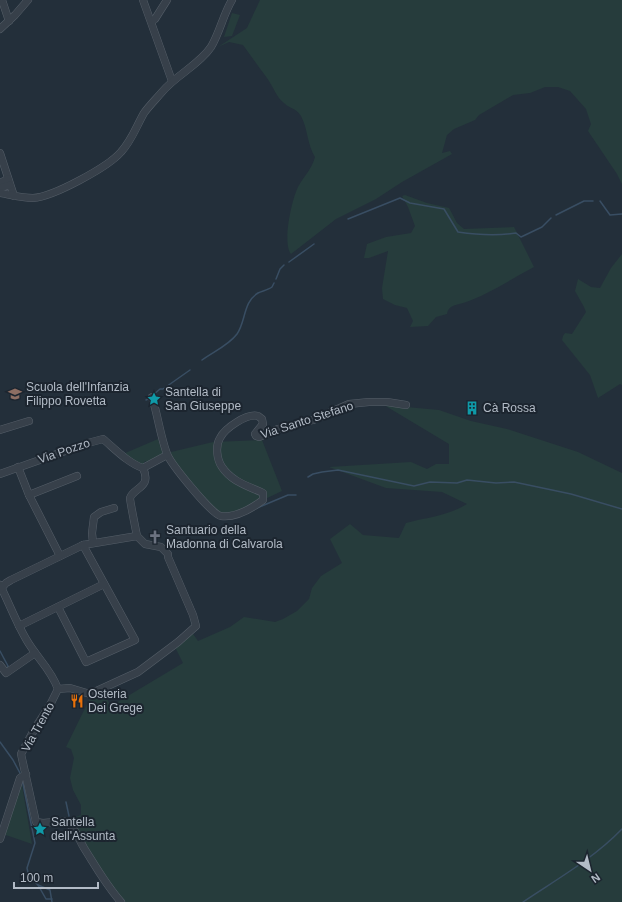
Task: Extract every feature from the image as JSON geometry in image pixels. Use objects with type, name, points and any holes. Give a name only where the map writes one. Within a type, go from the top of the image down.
[{"type":"street","points":[[2,0],[9,21]]},
{"type":"street","points":[[0,29],[28,0]]},
{"type":"street","points":[[143,0],[152,21],[172,81]]},
{"type":"street","points":[[152,21],[155,19],[167,0]]},
{"type":"street","points":[[226,0],[226,10]]},
{"type":"street","points":[[0,193],[32,198],[52,193],[79,181],[114,158],[130,140],[145,113],[172,81],[199,60],[211,46],[226,10],[232,0]]},
{"type":"street","points":[[168,70],[173,73],[182,73]]},
{"type":"street","points":[[0,154],[14,196]]},
{"type":"street","points":[[0,183],[9,182]]},
{"type":"street","points":[[0,188],[9,182]]},
{"type":"street","points":[[138,672],[178,642],[196,626],[193,615],[168,557],[172,554],[161,547],[145,544],[137,536],[130,500],[133,494],[144,482],[146,477],[143,468],[167,455],[152,397]]},
{"type":"street","name":"Via Santo Stefano","points":[[167,455],[185,480],[217,515],[222,516],[236,514],[250,509],[264,498],[263,494],[230,477],[219,462],[218,446],[220,437],[238,421],[252,415],[258,416],[262,420],[263,424],[255,434],[259,438],[278,430],[313,420],[349,404],[387,402],[406,405]]},
{"type":"street","points":[[0,430],[29,421]]},
{"type":"street","name":"Via Pozzo","points":[[0,474],[103,439],[125,458],[138,467],[143,468]]},
{"type":"street","points":[[18,467],[29,495],[60,556]]},
{"type":"street","points":[[29,495],[77,476]]},
{"type":"street","points":[[93,543],[92,533],[94,517],[101,512],[114,508]]},
{"type":"street","points":[[2,588],[30,570],[83,545],[137,536]]},
{"type":"street","points":[[58,607],[86,662],[135,640],[83,545]]},
{"type":"street","points":[[19,626],[104,584]]},
{"type":"street","name":"Via Trento","points":[[2,588],[19,626],[35,653],[55,680],[58,689],[22,754],[23,776],[36,822],[68,822],[101,876],[121,902]]},
{"type":"street","points":[[0,665],[6,673],[35,653]]},
{"type":"street","points":[[58,689],[70,688],[90,694],[138,672],[146,670]]},
{"type":"street","points":[[0,839],[23,776]]},
{"type":"green space","points":[[260,0],[622,0],[622,184],[588,131],[591,124],[586,109],[570,91],[558,87],[545,87],[530,93],[513,95],[479,115],[475,120],[454,129],[447,135],[442,153],[450,151],[452,154],[402,182],[376,199],[336,219],[291,254],[287,241],[293,201],[298,187],[310,169],[315,157],[310,147],[305,126],[297,111],[281,101],[269,81],[243,45],[229,42],[218,47],[247,28]]},
{"type":"green space","points":[[232,13],[240,15],[232,36],[224,37]]},
{"type":"green space","points":[[405,195],[427,203],[449,208],[457,223],[464,229],[514,227],[534,267],[481,296],[452,306],[447,314],[436,317],[428,326],[410,327],[413,321],[407,308],[395,305],[383,299],[382,288],[388,251],[369,258],[364,258],[367,244],[386,237],[411,233],[415,226],[402,196]]},
{"type":"green space","points":[[622,254],[622,385],[620,384],[598,398],[590,375],[562,340],[565,333],[572,334],[586,312],[575,291],[578,279],[591,287],[600,288],[611,268]]},
{"type":"green space","points":[[384,405],[439,410],[471,421],[507,429],[578,452],[622,473],[622,902],[123,902],[68,820],[81,815],[81,805],[73,790],[70,778],[74,758],[71,749],[66,747],[90,698],[103,692],[111,706],[183,663],[175,647],[191,631],[198,641],[230,627],[244,617],[275,622],[297,611],[309,599],[312,588],[321,576],[342,563],[330,539],[350,524],[363,535],[399,538],[406,523],[445,514],[467,504],[442,492],[386,488],[329,467],[411,462],[427,469],[436,464],[449,464],[449,444]]},
{"type":"green space","points":[[158,439],[163,454],[147,463],[146,461],[144,464],[140,465],[123,454]]},
{"type":"green space","points":[[262,440],[282,491],[233,514],[215,512],[170,459],[171,452],[213,442]]},
{"type":"green space","points":[[21,780],[32,844],[3,834]]},
{"type":"waterway","points":[[348,219],[400,198],[410,203],[444,209],[458,232],[465,233],[495,235],[516,233],[521,237],[542,227],[551,218]]},
{"type":"waterway","points":[[556,215],[584,201],[593,201]]},
{"type":"waterway","points":[[600,201],[610,215],[622,214]]},
{"type":"waterway","points":[[289,262],[314,244]]},
{"type":"waterway","points":[[276,279],[280,269],[284,265]]},
{"type":"waterway","points":[[202,360],[234,338],[240,329],[250,301],[258,293],[272,287],[274,283]]},
{"type":"waterway","points":[[153,395],[190,370]]},
{"type":"waterway","points":[[308,477],[313,474],[338,470],[414,486],[430,482],[457,483],[467,480],[496,483],[514,482],[571,494],[622,509]]},
{"type":"waterway","points":[[257,508],[288,495],[296,495]]},
{"type":"waterway","points":[[0,651],[8,666],[7,669]]},
{"type":"waterway","points":[[0,742],[13,760],[21,775]]},
{"type":"waterway","points":[[22,779],[35,843],[27,868],[29,877],[38,885],[50,890],[52,902]]},
{"type":"waterway","points":[[66,802],[69,816]]},
{"type":"waterway","points":[[523,902],[587,859],[622,829]]},
{"type":"waterway","points":[[38,885],[46,899],[52,899]]},
{"type":"place","name":"Scuola dell'Infanzia Filippo Rovetta","points":[[15,394]]},
{"type":"place","name":"Santella di San Giuseppe","points":[[154,399]]},
{"type":"place","name":"Cà Rossa","points":[[472,408]]},
{"type":"place","name":"Santuario della Madonna di Calvarola","points":[[155,537]]},
{"type":"place","name":"Osteria Dei Grege","points":[[77,701]]},
{"type":"place","name":"Santella dell'Assunta","points":[[40,829]]}]
